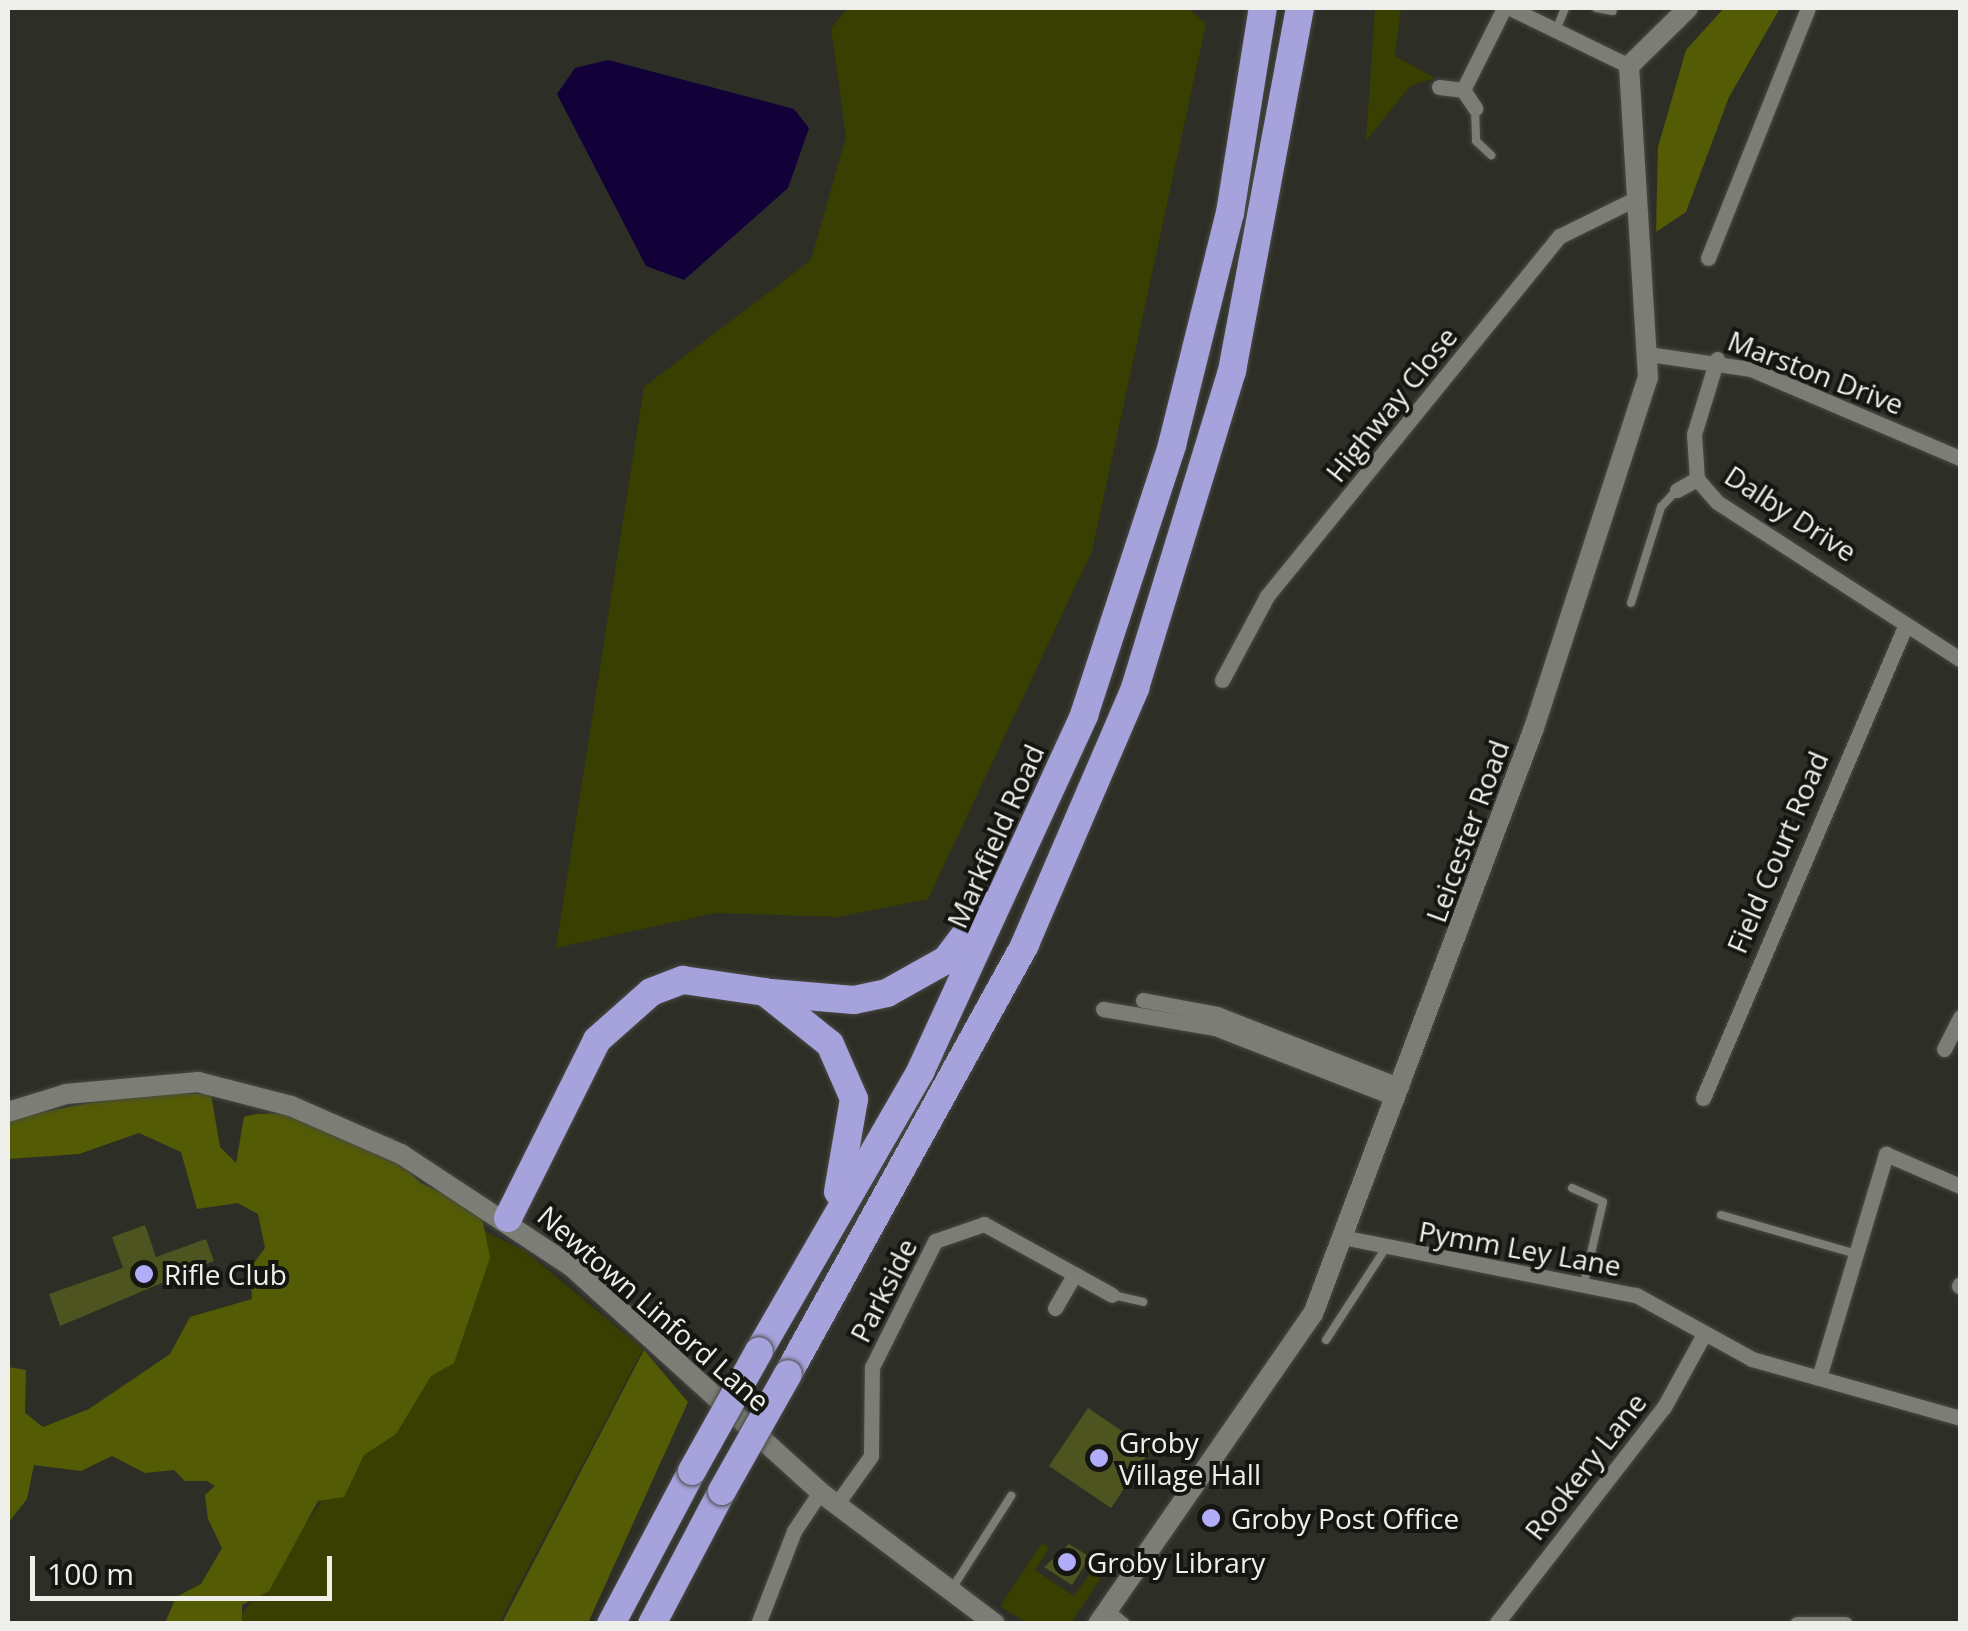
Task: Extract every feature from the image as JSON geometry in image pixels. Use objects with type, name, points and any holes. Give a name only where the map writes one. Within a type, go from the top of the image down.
[{"type":"highway","name":"Markfield Road","points":[[611,1624],[759,1351],[921,1070],[1026,851],[1084,716],[1172,445],[1230,213],[1263,8]]},
{"type":"highway","points":[[652,1624],[1025,944],[1134,688],[1232,371],[1300,8]]},
{"type":"highway","points":[[508,1218],[579,1067],[614,1020],[684,980],[854,1000],[914,980],[946,960],[1026,851]]},
{"type":"highway","points":[[765,992],[830,1044],[854,1099],[826,1236]]},
{"type":"street","points":[[1464,90],[1507,8],[1557,28],[1629,66],[1688,8]]},
{"type":"street","points":[[1708,258],[1808,8]]},
{"type":"street","name":"Leicester Road","points":[[1109,1619],[1313,1314],[1347,1238],[1637,433],[1648,354],[1629,66]]},
{"type":"street","points":[[1440,87],[1464,90]]},
{"type":"street","points":[[1464,90],[1475,108]]},
{"type":"street","name":"Highway Close","points":[[1222,680],[1267,596],[1560,236],[1635,199]]},
{"type":"street","name":"Marston Drive","points":[[1648,354],[1717,359],[1960,458]]},
{"type":"street","name":"Dalby Drive","points":[[1717,359],[1694,434],[1697,478],[1716,502],[1844,576],[1904,629],[1960,659]]},
{"type":"street","points":[[1678,490],[1697,478]]},
{"type":"street","name":"Field Court Road","points":[[1703,1098],[1904,629]]},
{"type":"street","points":[[1143,1000],[1217,1014],[1399,1092]]},
{"type":"street","points":[[1103,1009],[1215,1028],[1399,1092]]},
{"type":"street","points":[[1944,1049],[1960,1016]]},
{"type":"street","name":"Newtown Linford Lane","points":[[8,1112],[128,1086],[198,1082],[252,1093],[401,1154],[508,1218],[828,1499],[995,1624]]},
{"type":"street","points":[[1820,1374],[1886,1154],[1960,1186]]},
{"type":"street","name":"Parkside","points":[[758,1624],[794,1531],[871,1456],[872,1367],[935,1241],[984,1224],[1112,1295]]},
{"type":"street","name":"Pymm Ley Lane","points":[[1347,1238],[1385,1249],[1584,1283],[1636,1296],[1752,1359],[1820,1374],[1960,1418]]},
{"type":"street","points":[[1056,1308],[1074,1274]]},
{"type":"street","name":"Rookery Lane","points":[[1496,1624],[1664,1407],[1704,1334]]},
{"type":"street","points":[[1797,1624],[1845,1624]]},
{"type":"lane","points":[[1557,28],[1565,8]]},
{"type":"lane","points":[[1596,8],[1613,11]]},
{"type":"lane","points":[[1475,108],[1476,141],[1491,154]]},
{"type":"lane","points":[[1631,603],[1661,507],[1678,490]]},
{"type":"lane","points":[[1572,1188],[1604,1202],[1584,1283]]},
{"type":"lane","points":[[1721,1215],[1857,1254]]},
{"type":"lane","points":[[1326,1340],[1385,1249]]},
{"type":"lane","points":[[1112,1295],[1143,1302]]},
{"type":"lane","points":[[951,1590],[1012,1496]]},
{"type":"green space","points":[[848,8],[1188,8],[1206,24],[1092,551],[928,899],[838,917],[715,913],[556,948],[644,387],[811,260],[846,137],[831,28]]},
{"type":"green space","points":[[1375,8],[1401,8],[1395,56],[1435,78],[1410,86],[1366,141]]},
{"type":"green space","points":[[1724,8],[1779,10],[1729,97],[1686,212],[1656,232],[1658,147],[1686,50]]},
{"type":"green space","points":[[141,1093],[211,1094],[220,1147],[236,1163],[244,1117],[255,1114],[290,1113],[394,1138],[394,1159],[421,1183],[481,1212],[490,1258],[454,1363],[431,1376],[396,1434],[364,1455],[344,1497],[318,1501],[269,1591],[242,1605],[242,1623],[165,1623],[176,1597],[201,1584],[222,1548],[208,1519],[205,1495],[215,1486],[207,1481],[185,1481],[174,1470],[145,1473],[112,1456],[81,1471],[34,1465],[27,1499],[8,1523],[8,1367],[26,1370],[25,1413],[43,1427],[89,1409],[170,1354],[190,1317],[252,1299],[250,1268],[265,1248],[258,1214],[238,1203],[197,1209],[181,1152],[139,1133],[79,1154],[8,1159],[8,1124],[18,1117]]},
{"type":"green space","points":[[474,1226],[525,1251],[643,1349],[499,1623],[235,1624],[391,1403]]},
{"type":"green space","points":[[644,1350],[688,1402],[588,1623],[502,1623]]},
{"type":"green space","points":[[1042,1543],[1049,1548],[1035,1570],[1074,1596],[1097,1563],[1107,1569],[1071,1623],[1027,1623],[1000,1606]]},
{"type":"shaded area","points":[[608,60],[794,109],[809,128],[788,188],[684,280],[646,266],[557,94],[575,68]]},
{"type":"building","name":"Rifle Club","points":[[145,1225],[156,1257],[206,1239],[214,1261],[60,1326],[49,1294],[123,1268],[112,1237]]},
{"type":"building","name":"Groby Village Hall","points":[[1088,1408],[1150,1450],[1111,1508],[1049,1466]]},
{"type":"building","name":"Groby Library","points":[[1069,1544],[1090,1557],[1072,1585],[1044,1567]]},
{"type":"place","name":"Rifle Club","points":[[144,1274]]},
{"type":"place","name":"Groby Village Hall","points":[[1099,1458]]},
{"type":"place","name":"Groby Post Office","points":[[1211,1518]]},
{"type":"place","name":"Groby Library","points":[[1067,1562]]}]
